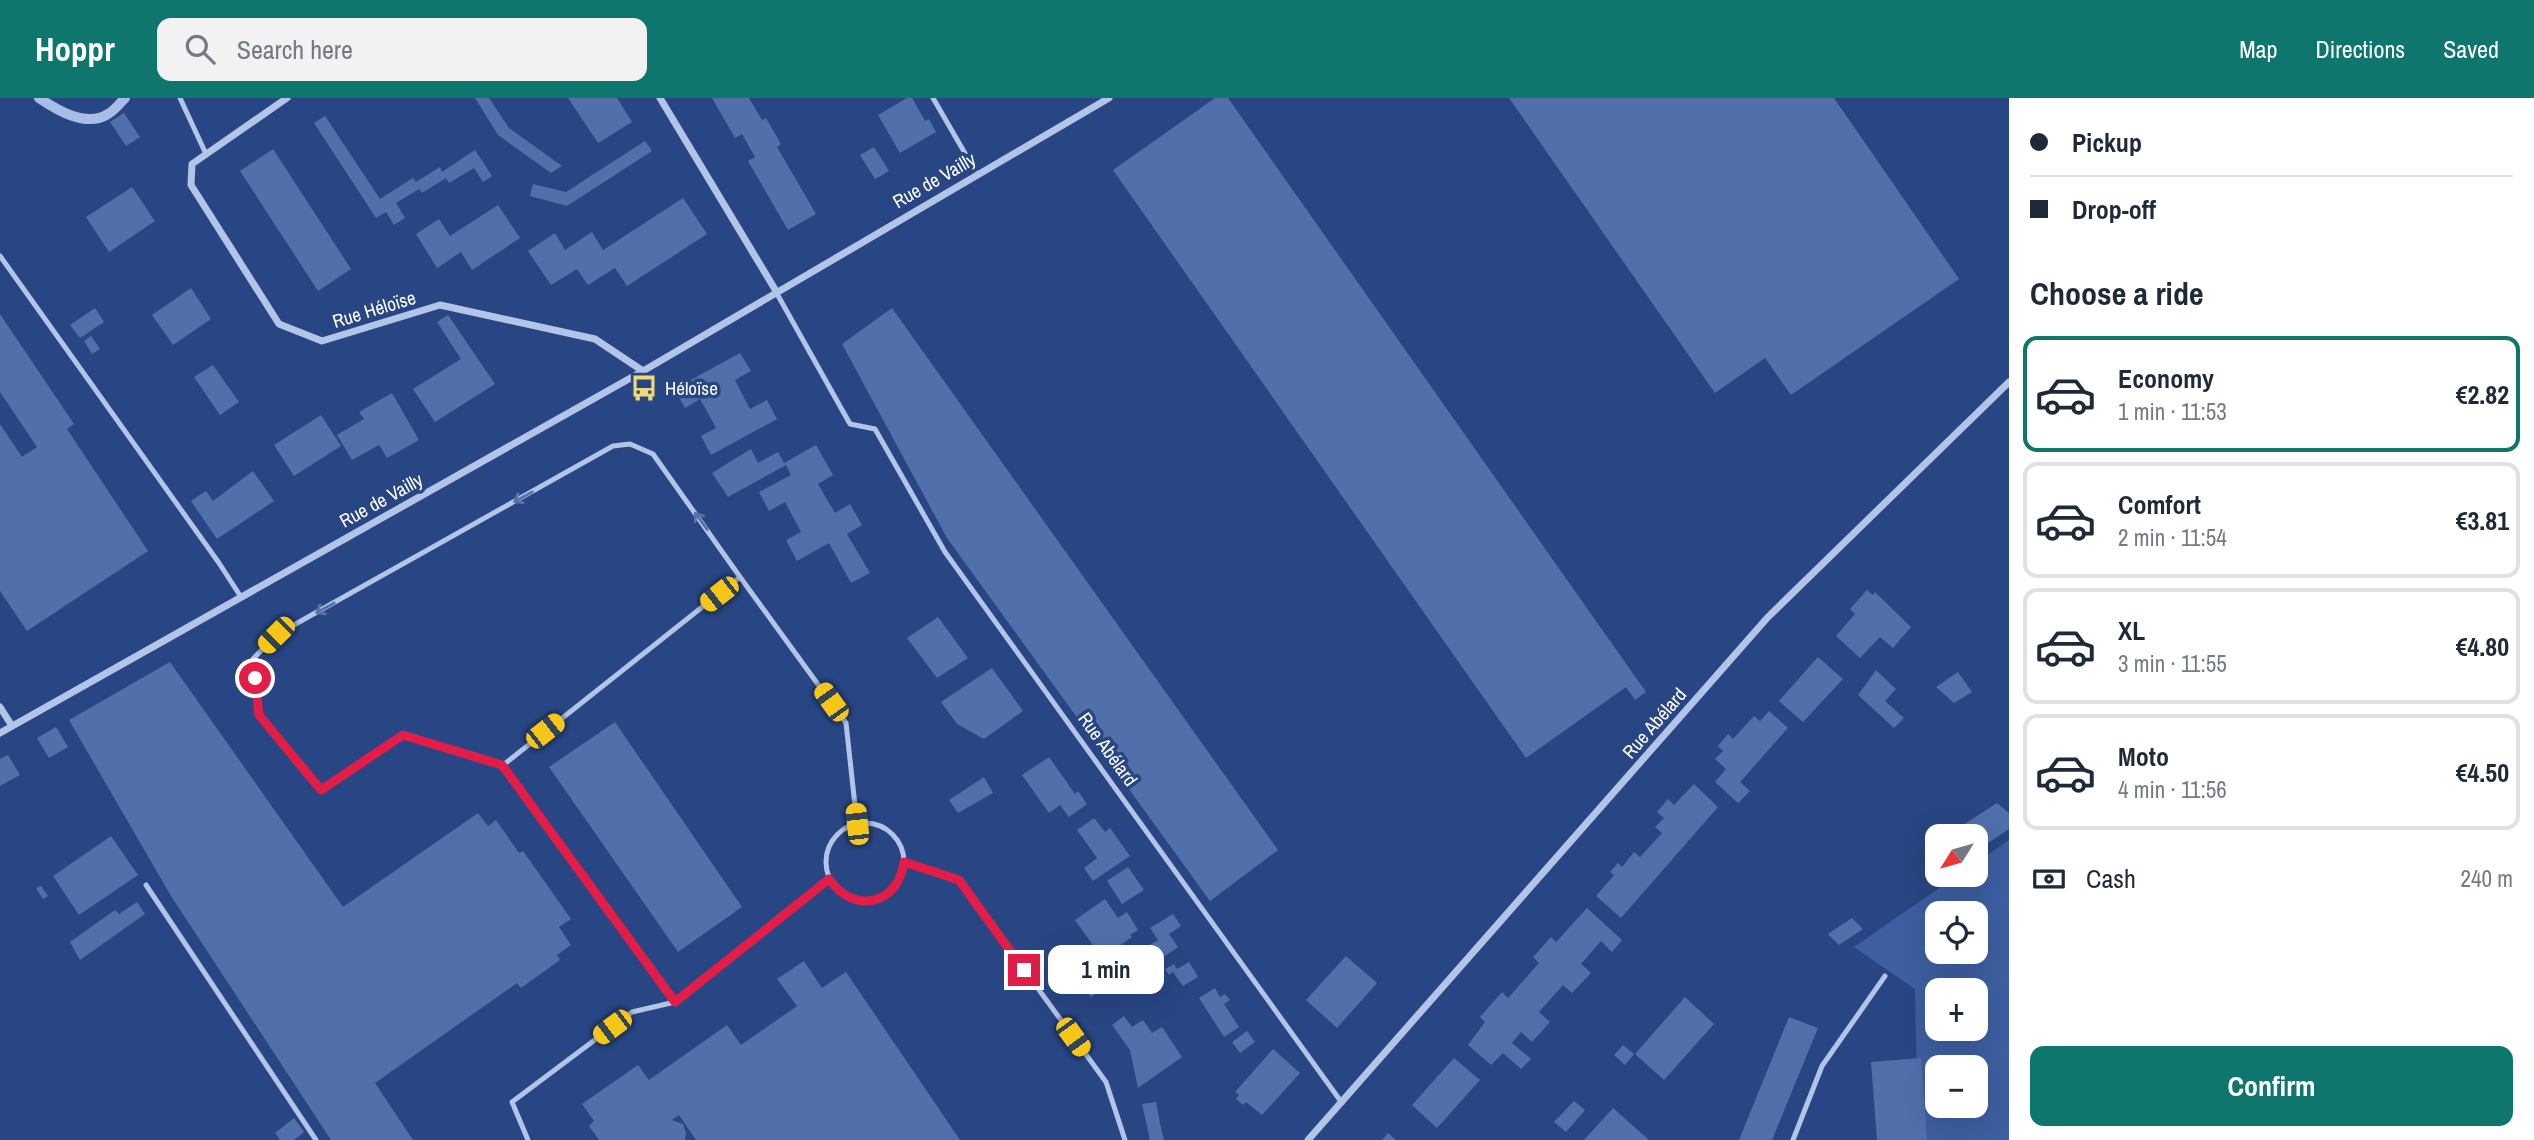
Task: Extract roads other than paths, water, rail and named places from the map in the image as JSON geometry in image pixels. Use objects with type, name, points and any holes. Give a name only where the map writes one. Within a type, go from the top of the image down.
[{"type":"street","name":"Rue Héloïse","points":[[287,98],[192,164],[191,186],[279,324],[322,341],[440,305],[594,339],[643,371]]},
{"type":"street","points":[[660,98],[776,291]]},
{"type":"street","name":"Rue de Vailly","points":[[0,733],[643,371],[1109,98]]},
{"type":"street","name":"Rue Abélard","points":[[1308,1140],[1768,617],[2009,382]]},
{"type":"street","points":[[0,707],[12,726]]},
{"type":"lane","points":[[180,98],[206,154]]},
{"type":"lane","points":[[933,98],[976,174]]},
{"type":"lane","points":[[0,256],[241,597]]},
{"type":"lane","name":"Rue Abélard","points":[[776,291],[850,424],[875,429],[945,552],[1342,1103]]},
{"type":"lane","points":[[675,1002],[502,765],[403,735],[321,790],[259,715],[253,659],[276,635],[613,446],[630,444],[653,454],[846,723],[857,824]]},
{"type":"lane","points":[[502,765],[740,577]]},
{"type":"lane","points":[[857,824],[879,826],[889,831],[902,850],[904,862],[902,875],[896,886],[886,895],[874,900],[860,901],[848,898],[837,890],[829,879],[826,856],[836,835],[857,824]]},
{"type":"lane","points":[[904,862],[959,880],[1106,1082],[1125,1140]]},
{"type":"lane","points":[[528,1140],[512,1102],[632,1012],[675,1002],[829,879]]},
{"type":"lane","points":[[146,885],[316,1140]]},
{"type":"lane","points":[[1793,1140],[1822,1066],[1885,976]]},
{"type":"waterway","points":[[39,98],[72,116],[90,119],[108,114],[125,98]]},
{"type":"place","name":"Héloïse","points":[[644,388]]}]
